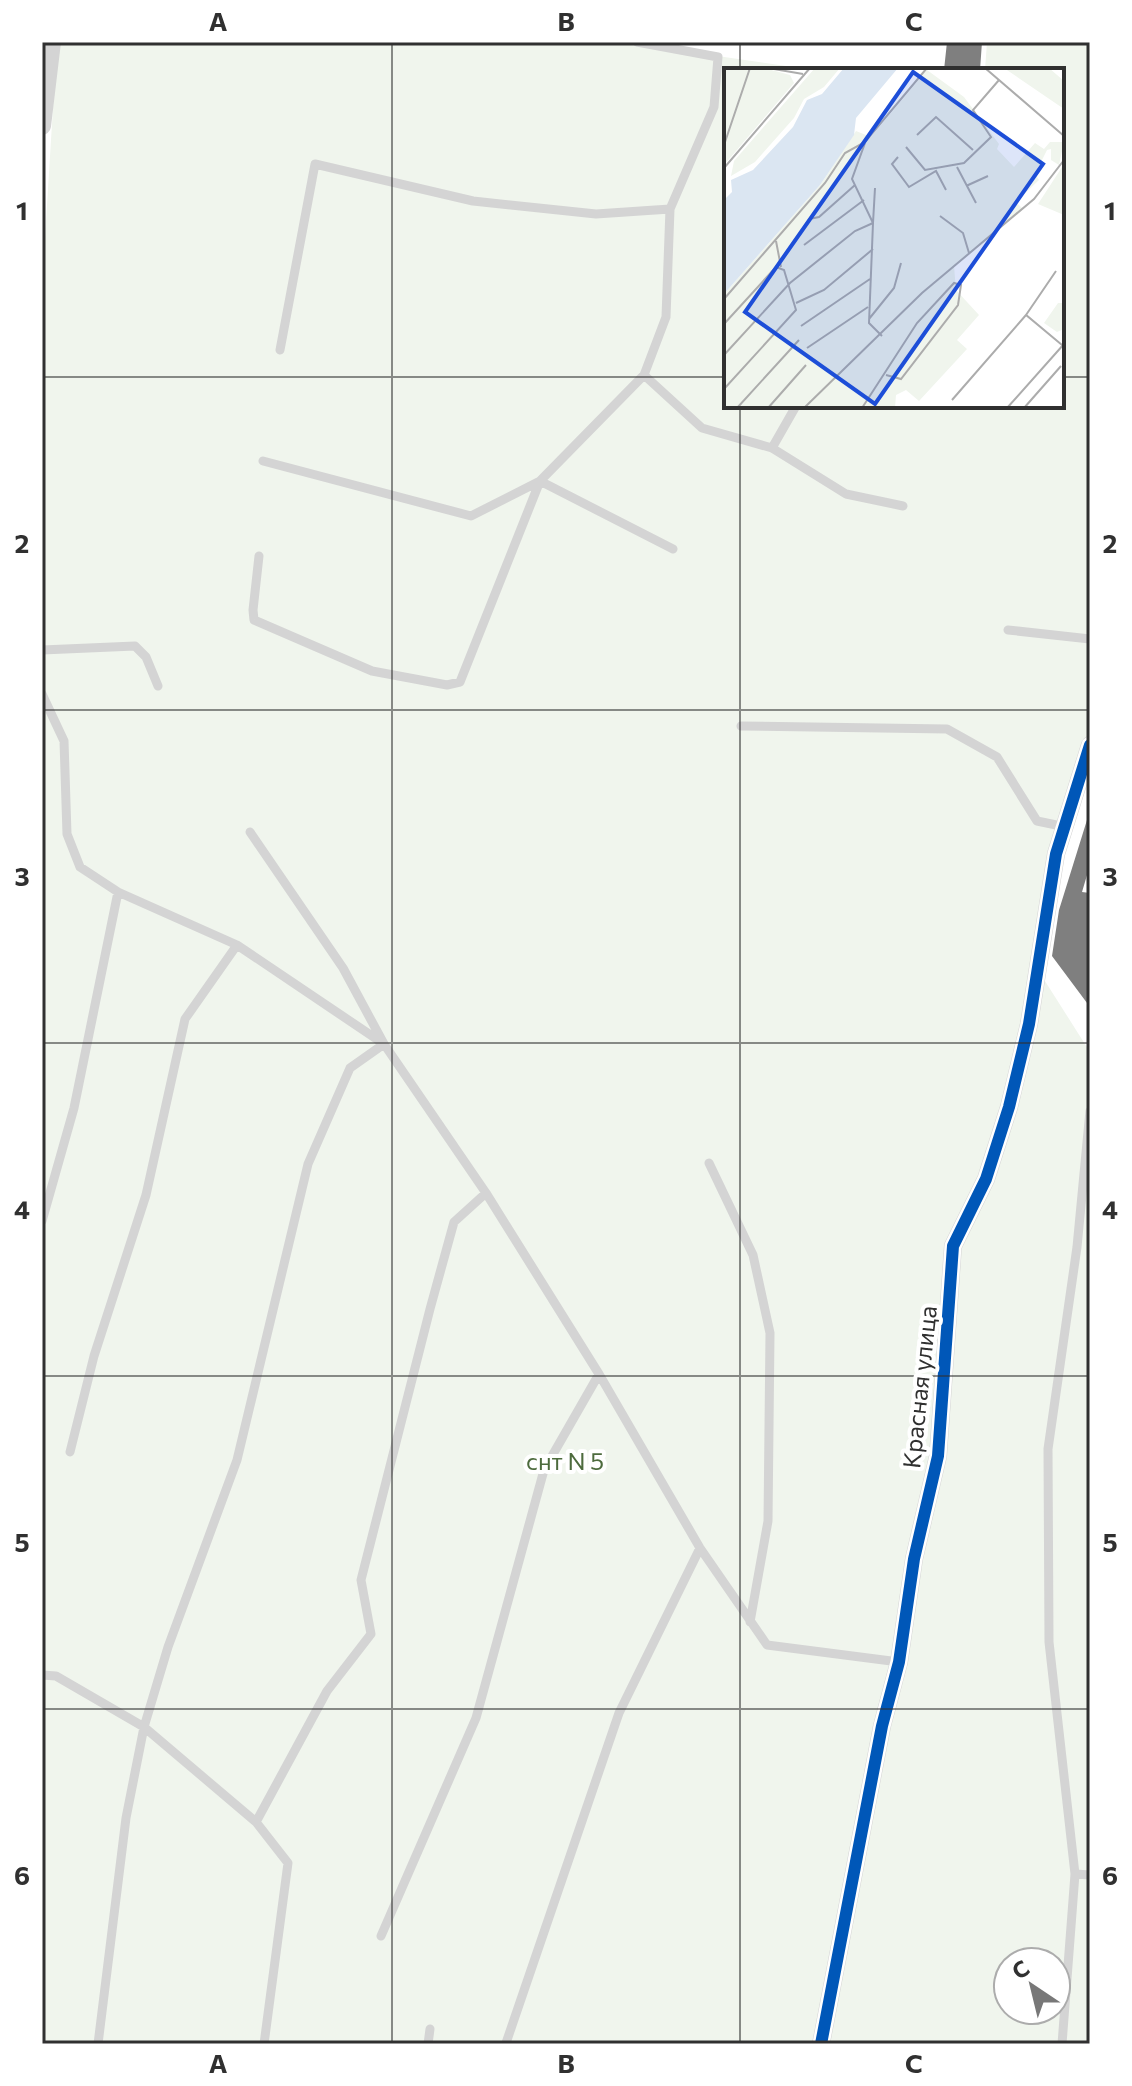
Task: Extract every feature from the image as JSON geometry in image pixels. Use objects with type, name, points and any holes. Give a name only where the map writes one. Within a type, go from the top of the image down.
[{"type":"street","points":[[42,126],[52,42]]},
{"type":"street","name":"Красная улица","points":[[821,2044],[882,1726],[899,1662],[914,1559],[938,1456],[953,1246],[986,1179],[1009,1107],[1029,1024],[1056,854],[1090,745]]},
{"type":"lane","points":[[263,461],[471,516],[540,481],[644,375],[666,317],[670,209],[714,107],[718,57],[637,42]]},
{"type":"lane","points":[[280,350],[315,164],[473,201],[596,214],[670,209]]},
{"type":"lane","points":[[644,375],[702,428],[772,448],[846,494],[903,506]]},
{"type":"lane","points":[[772,448],[795,408]]},
{"type":"lane","points":[[540,481],[673,549]]},
{"type":"lane","points":[[259,556],[254,620],[372,671],[447,685],[460,682],[540,481]]},
{"type":"lane","points":[[1008,630],[1090,639]]},
{"type":"lane","points":[[42,650],[135,646],[146,657],[158,686]]},
{"type":"lane","points":[[42,694],[64,741],[67,834],[80,867],[118,892],[237,945],[384,1044]]},
{"type":"lane","points":[[741,726],[947,729],[997,757],[1037,821],[1066,827]]},
{"type":"lane","points":[[250,832],[343,968],[384,1044],[486,1193],[599,1374],[700,1548],[767,1645],[899,1662]]},
{"type":"lane","points":[[42,1221],[74,1108],[118,892]]},
{"type":"lane","points":[[70,1452],[94,1356],[146,1195],[185,1019],[237,945]]},
{"type":"lane","points":[[98,2044],[126,1818],[144,1727],[168,1647],[237,1460],[308,1164],[350,1068],[384,1044]]},
{"type":"lane","points":[[1062,2044],[1075,1874],[1049,1642],[1048,1449],[1077,1247],[1090,1111]]},
{"type":"lane","points":[[709,1163],[753,1255],[770,1333],[768,1521],[750,1622]]},
{"type":"lane","points":[[256,1822],[327,1691],[371,1634],[361,1580],[430,1309],[454,1222],[486,1193]]},
{"type":"lane","points":[[381,1936],[476,1718],[544,1470],[599,1374]]},
{"type":"lane","points":[[506,2043],[619,1713],[700,1548]]},
{"type":"lane","points":[[42,1675],[56,1676],[144,1727],[256,1822],[288,1863],[264,2044]]},
{"type":"lane","points":[[1075,1874],[1090,1875]]},
{"type":"lane","points":[[428,2044],[430,2029]]},
{"type":"green space","name":"снт N 5","points":[[57,42],[651,42],[669,49],[793,67],[724,68],[724,408],[1064,408],[1064,68],[985,68],[987,42],[1090,42],[1090,738],[1031,959],[1090,1052],[1090,2044],[42,2044],[42,287]]},
{"type":"building","points":[[947,42],[982,42],[980,68],[944,68]]},
{"type":"building","points":[[1087,820],[1090,820],[1090,865],[1082,892],[1090,893],[1090,1007],[1052,956],[1059,910]]},
{"type":"cycle path","points":[[821,2044],[882,1726],[899,1662],[914,1559],[938,1456],[953,1246],[986,1179],[1009,1107],[1029,1024],[1056,854],[1090,745]]}]
